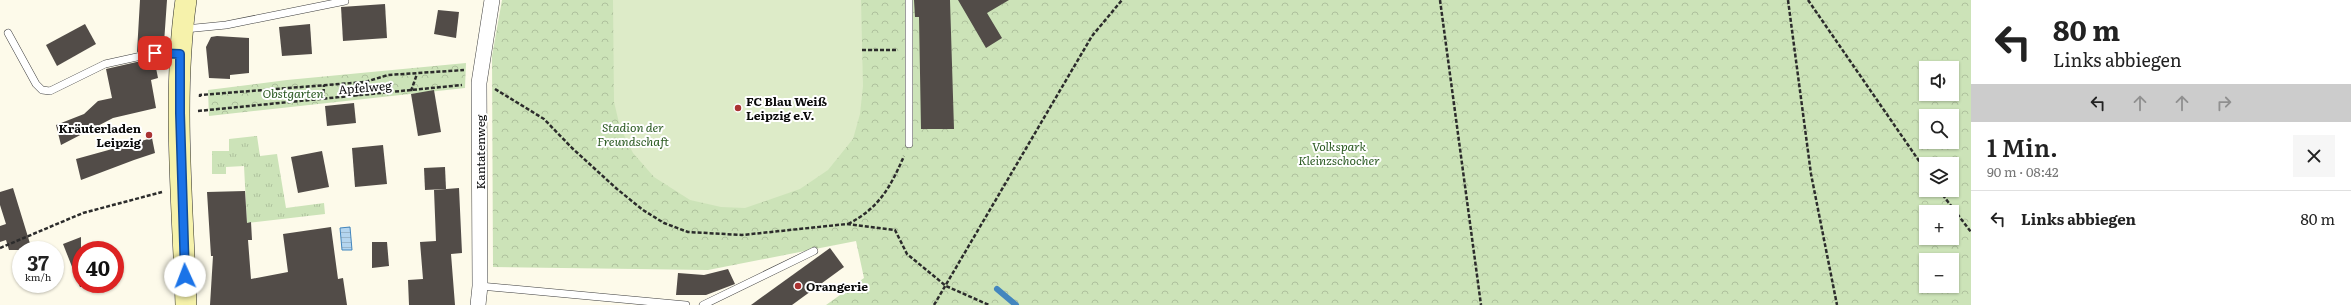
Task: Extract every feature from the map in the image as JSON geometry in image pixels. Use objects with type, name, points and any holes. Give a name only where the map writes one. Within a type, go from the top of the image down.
[{"type":"street","points":[[186,0],[180,54],[180,113],[186,305]]},
{"type":"street","name":"Kantatenweg","points":[[478,305],[480,286],[480,76],[492,0]]},
{"type":"lane","points":[[909,0],[909,144]]},
{"type":"lane","points":[[182,29],[226,25],[345,1]]},
{"type":"lane","points":[[8,33],[36,84],[42,90],[50,91],[105,64],[155,53],[180,54]]},
{"type":"lane","points":[[703,305],[814,251]]},
{"type":"lane","points":[[480,286],[686,305]]},
{"type":"path","points":[[934,305],[1092,36],[1122,0]]},
{"type":"path","points":[[1440,0],[1481,305]]},
{"type":"path","points":[[1788,0],[1811,174],[1837,305]]},
{"type":"path","points":[[1808,0],[1919,161]]},
{"type":"path","points":[[862,50],[909,50]]},
{"type":"path","points":[[410,91],[417,74]]},
{"type":"path","points":[[201,111],[200,95],[365,82],[388,75],[417,74],[480,76],[544,119],[572,148],[617,189],[664,223],[688,232],[742,235],[847,224],[895,230],[907,254],[946,286],[989,305]]},
{"type":"path","name":"Apfelweg","points":[[180,113],[410,91],[480,76]]},
{"type":"path","points":[[357,96],[365,82]]},
{"type":"path","points":[[323,99],[324,85]]},
{"type":"path","points":[[847,224],[866,214],[885,192],[909,144]]},
{"type":"path","points":[[0,248],[83,213],[182,187]]},
{"type":"path","points":[[1944,197],[1971,232]]},
{"type":"green space","name":"Volkspark Kleinzschocher","points":[[502,0],[1971,0],[1971,305],[826,305],[864,278],[856,241],[708,270],[493,267],[492,56]]},
{"type":"green space","name":"FC Blau Weiß Leipzig e.V.","points":[[613,0],[861,0],[863,86],[860,114],[853,139],[828,170],[800,189],[745,208],[721,207],[690,200],[654,177],[633,153],[620,127],[614,102]]},
{"type":"green space","name":"Obstgarten","points":[[466,63],[465,88],[209,116],[208,90],[287,80]]},
{"type":"green space","points":[[257,136],[260,156],[277,154],[286,208],[324,203],[325,214],[247,223],[244,166],[226,167],[226,174],[212,174],[212,151],[229,151],[229,139]]},
{"type":"water","points":[[350,227],[352,250],[342,250],[340,228]]},
{"type":"building","points":[[140,0],[167,0],[164,43],[150,43],[151,49],[137,52]]},
{"type":"building","points":[[914,0],[950,0],[954,129],[921,129],[919,17],[915,17]]},
{"type":"building","points":[[958,0],[1009,0],[987,13],[1002,38],[986,48]]},
{"type":"building","points":[[385,4],[387,38],[343,41],[341,7]]},
{"type":"building","points":[[438,10],[459,12],[456,38],[434,34]]},
{"type":"building","points":[[85,24],[96,44],[57,66],[46,45]]},
{"type":"building","points":[[310,24],[312,54],[282,56],[279,27]]},
{"type":"building","points":[[211,37],[249,38],[249,73],[230,75],[230,79],[209,78],[206,47]]},
{"type":"building","points":[[154,58],[158,78],[151,80],[156,108],[113,118],[61,145],[56,125],[84,114],[98,101],[112,98],[106,69]]},
{"type":"building","points":[[434,90],[441,132],[418,136],[411,94]]},
{"type":"building","points":[[354,103],[356,123],[327,126],[325,106]]},
{"type":"building","points":[[152,138],[155,153],[81,180],[76,159]]},
{"type":"building","points":[[383,145],[387,184],[355,187],[352,148]]},
{"type":"building","points":[[322,151],[329,187],[298,193],[291,157]]},
{"type":"building","points":[[445,167],[446,189],[425,190],[424,168]]},
{"type":"building","points":[[13,188],[29,241],[12,241],[12,250],[9,250],[6,240],[0,242],[0,226],[6,224],[0,205],[0,192]]},
{"type":"building","points":[[459,188],[462,253],[451,254],[455,305],[409,305],[408,280],[423,279],[420,242],[436,241],[434,190]]},
{"type":"building","points":[[245,191],[247,223],[251,222],[252,240],[248,240],[251,279],[288,272],[283,234],[331,227],[338,279],[343,278],[347,305],[210,305],[213,256],[211,256],[207,192]]},
{"type":"building","points":[[81,237],[81,241],[72,241],[72,267],[64,247],[64,244]]},
{"type":"building","points":[[372,242],[387,242],[389,266],[372,268]]},
{"type":"building","name":"Orangerie","points":[[830,248],[844,267],[792,305],[751,305]]},
{"type":"building","points":[[728,269],[735,284],[706,295],[676,295],[678,273],[704,275]]},
{"type":"waterway","points":[[997,289],[1016,305]]},
{"type":"place","name":"FC Blau Weiß Leipzig e.V.","points":[[738,108]]},
{"type":"place","name":"Kräuterladen Leipzig","points":[[149,135]]},
{"type":"place","name":"Orangerie","points":[[798,286]]},
{"type":"route","points":[[155,53],[180,54],[180,113],[185,276]]},
{"type":"park label","name":"Stadion der Freundschaft","points":[[633,134]]}]
